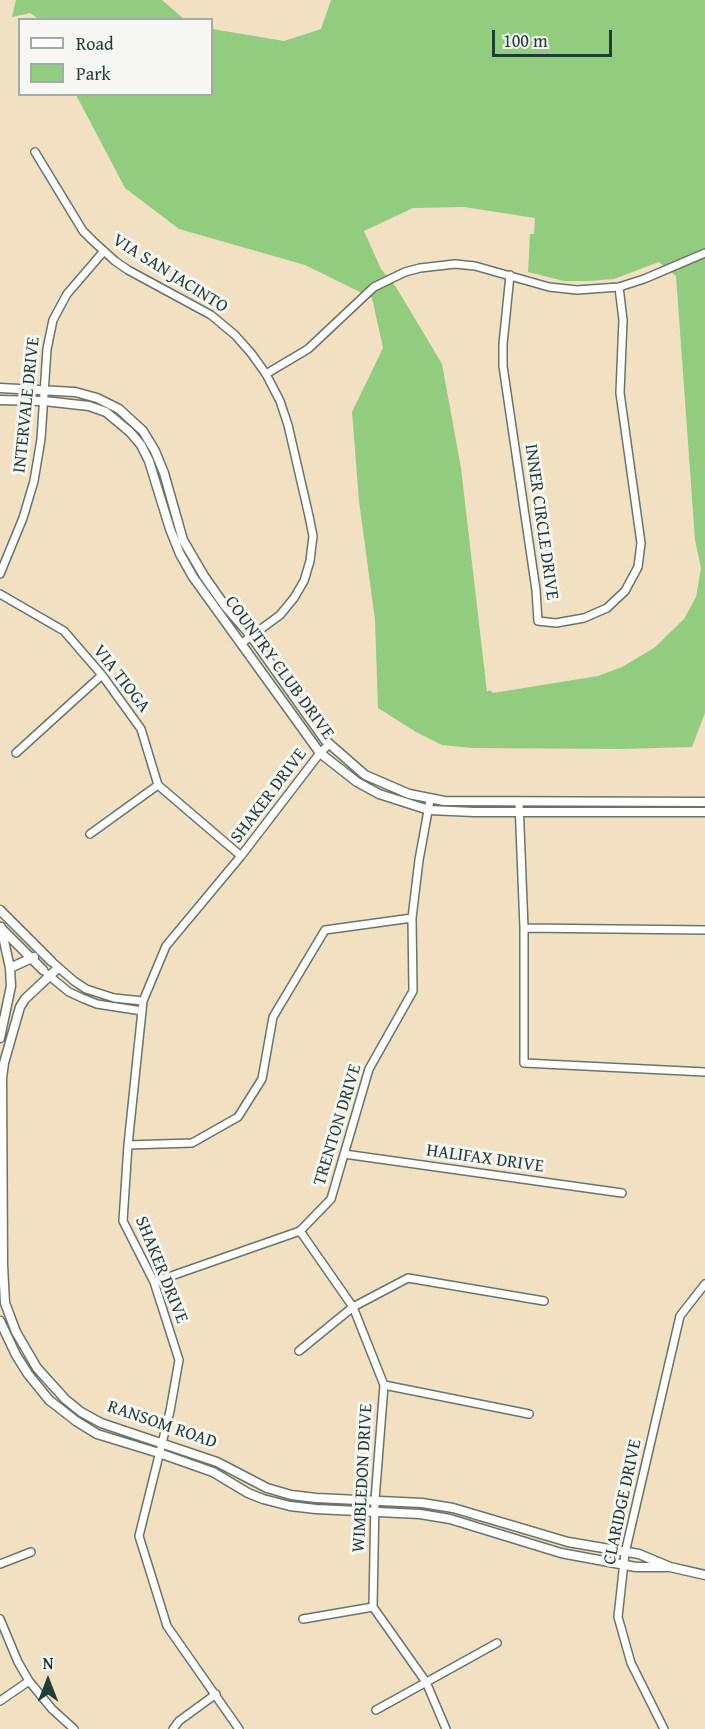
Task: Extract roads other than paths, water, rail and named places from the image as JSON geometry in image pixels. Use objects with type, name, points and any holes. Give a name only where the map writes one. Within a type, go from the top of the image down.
[{"type":"street","name":"VIA SAN JACINTO","points":[[35,152],[83,231],[128,270],[211,315],[235,335],[266,374],[280,401],[288,425],[313,536],[310,561],[304,580],[294,598],[280,615],[242,643]]},
{"type":"street","name":"INTERVALE DRIVE","points":[[0,574],[23,518],[34,481],[41,439],[47,349],[53,320],[67,294],[104,251]]},
{"type":"street","points":[[266,374],[308,349],[374,287],[420,267],[455,264],[476,266],[549,287],[570,290],[619,287],[705,253]]},
{"type":"street","name":"INNER CIRCLE DRIVE","points":[[510,275],[503,366],[536,590],[538,621],[556,623],[584,618],[607,608],[625,591],[638,567],[641,543],[620,393],[623,320],[619,287]]},
{"type":"street","name":"COUNTRY CLUB DRIVE","points":[[0,388],[75,392],[98,398],[119,409],[143,431],[164,472],[183,540],[191,555],[225,606],[251,636],[309,719],[329,744],[365,775],[398,790],[430,800],[519,807],[705,812]]},
{"type":"street","name":"COUNTRY CLUB DRIVE","points":[[0,400],[44,401],[89,406],[106,412],[136,438],[149,461],[170,529],[193,577],[320,753],[357,782],[379,794],[429,810],[705,802]]},
{"type":"street","name":"VIA TIOGA","points":[[0,594],[64,631],[102,675],[141,729],[158,785]]},
{"type":"street","points":[[16,753],[102,675]]},
{"type":"street","name":"SHAKER DRIVE","points":[[239,1729],[166,1626],[139,1536],[170,1411],[179,1360],[154,1282],[123,1221],[128,1145],[143,1001],[166,946],[241,856],[329,744]]},
{"type":"street","points":[[90,834],[158,785],[241,856]]},
{"type":"street","name":"TRENTON DRIVE","points":[[154,1282],[300,1231],[331,1199],[369,1069],[413,992],[412,918],[419,860],[430,800]]},
{"type":"street","points":[[519,807],[524,928],[524,1063],[705,1072]]},
{"type":"street","points":[[0,910],[43,954],[74,981],[99,994],[143,1001]]},
{"type":"street","points":[[128,1145],[192,1143],[238,1118],[262,1079],[273,1017],[325,930],[412,918]]},
{"type":"street","points":[[0,927],[69,992],[97,1004],[142,1011]]},
{"type":"street","points":[[0,927],[10,969],[10,1000],[0,1038],[10,1040]]},
{"type":"street","points":[[524,928],[705,930]]},
{"type":"street","points":[[10,969],[43,954]]},
{"type":"street","name":"RANSOM ROAD","points":[[58,968],[47,973],[20,1006],[4,1063],[2,1078],[3,1303],[25,1351],[65,1399],[81,1412],[101,1423],[213,1472],[248,1493],[263,1499],[290,1506],[420,1514],[450,1519],[561,1552],[636,1567],[669,1568],[705,1575]]},
{"type":"street","name":"HALIFAX DRIVE","points":[[344,1154],[622,1193]]},
{"type":"street","name":"WIMBLEDON DRIVE","points":[[300,1231],[353,1307],[384,1385],[374,1512],[373,1607]]},
{"type":"street","points":[[299,1351],[353,1307],[408,1278],[544,1301]]},
{"type":"street","name":"CLARIDGE DRIVE","points":[[664,1729],[631,1663],[618,1617],[625,1552],[680,1316],[705,1284]]},
{"type":"street","name":"RANSOM ROAD","points":[[0,1321],[28,1374],[57,1408],[97,1434],[217,1462],[253,1482],[291,1495],[422,1503],[453,1508],[568,1542],[639,1554],[669,1568]]},
{"type":"street","points":[[384,1385],[529,1414]]},
{"type":"street","points":[[0,1564],[32,1552]]},
{"type":"street","points":[[303,1619],[373,1607],[426,1682],[446,1729]]},
{"type":"street","points":[[0,1619],[18,1662],[29,1681],[52,1709],[74,1729]]},
{"type":"street","points":[[376,1710],[497,1643]]},
{"type":"street","points":[[0,1701],[29,1681]]},
{"type":"street","points":[[173,1729],[178,1721],[216,1694]]}]
